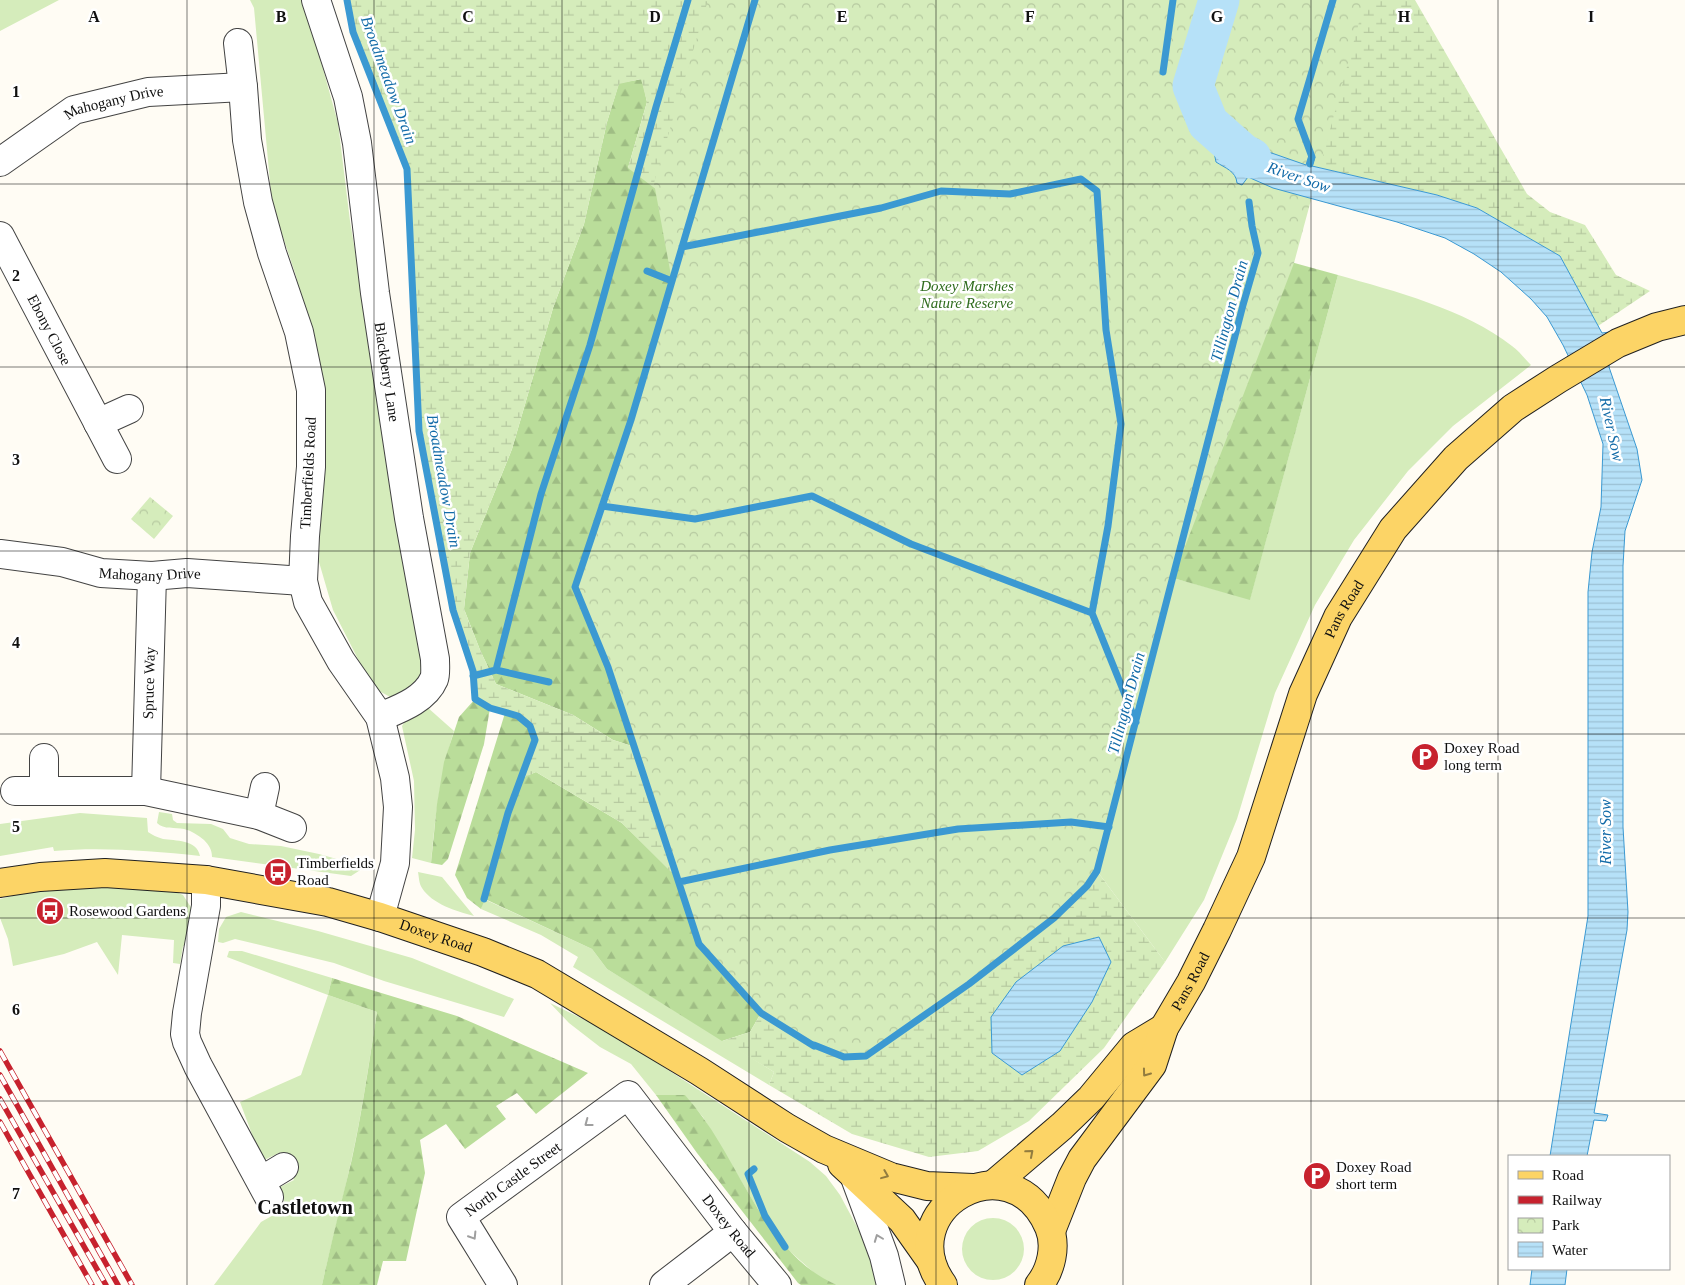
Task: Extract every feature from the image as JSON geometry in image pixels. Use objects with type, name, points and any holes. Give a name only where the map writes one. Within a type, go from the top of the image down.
[{"type":"main road","name":"Pans Road","points":[[1051,1231],[1075,1171],[1082,1159],[1152,1065],[1164,1028],[1204,956],[1251,857],[1303,694],[1338,618],[1393,529],[1456,458],[1513,408],[1618,343],[1657,327],[1685,320]]},
{"type":"main road","name":"Doxey Road","points":[[0,883],[40,877],[105,873],[206,880],[328,902],[380,917],[483,952],[537,974],[683,1061],[787,1128],[824,1149],[891,1178],[927,1186],[983,1186],[1013,1189],[1030,1199],[1043,1213],[1051,1231]]},
{"type":"main road","name":"Pans Road","points":[[936,1276],[930,1242],[934,1224],[944,1208],[957,1196],[983,1186],[1062,1126],[1091,1098],[1134,1046],[1164,1028]]},
{"type":"main road","name":"Doxey Road","points":[[824,1149],[902,1220],[936,1276]]},
{"type":"main road","points":[[1039,1285],[1045,1278],[1052,1260],[1053,1240],[1051,1231]]},
{"type":"street","name":"Blackberry Lane","points":[[316,0],[348,97],[357,143],[375,293],[409,518],[435,660],[435,678],[427,691],[410,704],[380,717]]},
{"type":"street","name":"Timberfields Road","points":[[238,43],[246,140],[258,202],[272,253],[299,332],[311,390],[311,467],[303,581],[308,602],[341,660],[380,717],[395,778],[398,807],[395,862],[380,917]]},
{"type":"street","name":"Mahogany Drive","points":[[0,162],[74,110],[148,92],[243,87]]},
{"type":"street","name":"Ebony Close","points":[[0,236],[116,459]]},
{"type":"street","points":[[98,424],[129,409]]},
{"type":"street","name":"Mahogany Drive","points":[[0,554],[62,562],[101,573],[152,576],[187,573],[303,581]]},
{"type":"street","name":"Spruce Way","points":[[146,791],[152,576]]},
{"type":"street","points":[[44,758],[44,791]]},
{"type":"street","points":[[259,815],[265,786]]},
{"type":"street","points":[[15,791],[146,791],[259,815],[292,828]]},
{"type":"street","points":[[206,880],[206,906],[187,1013],[185,1034],[187,1042],[198,1066],[265,1189],[284,1167]]},
{"type":"street","name":"Doxey Road","points":[[628,1095],[733,1232],[777,1285]]},
{"type":"street","name":"North Castle Street","points":[[503,1285],[461,1218],[628,1095]]},
{"type":"street","points":[[854,1175],[884,1256],[891,1285]]},
{"type":"street","points":[[664,1285],[733,1232]]},
{"type":"green space","points":[[0,0],[59,0],[0,31]]},
{"type":"green space","points":[[250,0],[304,0],[338,123],[350,221],[421,644],[422,681],[396,700],[379,691],[360,663],[333,610],[319,562],[324,404],[296,276],[272,204],[254,8]]},
{"type":"green space","name":"Doxey Marshes Nature Reserve","points":[[347,0],[1219,0],[1173,578],[1097,871],[1165,962],[1104,1048],[1029,1121],[978,1151],[929,1157],[852,1134],[769,1085],[774,1072],[722,1041],[750,1032],[761,1013],[699,944],[677,878],[622,823],[536,772],[521,779],[535,740],[530,726],[518,716],[490,708],[475,699],[473,671],[453,610],[419,431],[407,169],[353,32]],"holes":[[[641,79],[647,102],[628,168],[657,190],[700,436],[651,752],[613,740],[573,715],[496,684],[464,609],[470,553],[512,449],[553,308],[584,224],[607,122],[619,84]]]},
{"type":"green space","name":"Doxey Marshes Nature Reserve","points":[[708,0],[1365,0],[1294,263],[1173,578],[1097,871],[1054,918],[969,984],[866,1056],[844,1057],[814,1046],[761,1013],[699,944],[608,667],[575,587],[631,420],[672,281],[654,183]]},
{"type":"green space","points":[[1333,0],[1415,0],[1527,194],[1550,212],[1585,225],[1616,275],[1650,291],[1598,326],[1560,256],[1477,208],[1437,195],[1312,166]]},
{"type":"green space","points":[[642,79],[647,102],[628,168],[686,112],[651,752],[613,740],[573,715],[496,684],[464,609],[470,553],[512,449],[553,308],[584,224],[607,122],[619,83]]},
{"type":"green space","points":[[1258,253],[1338,275],[1250,600],[1173,578]]},
{"type":"green space","points":[[1338,275],[1451,311],[1493,333],[1512,346],[1531,365],[1453,426],[1408,471],[1354,540],[1315,605],[1275,693],[1237,819],[1204,900],[1165,962],[1097,871],[1173,578],[1250,599]]},
{"type":"green space","points":[[150,497],[173,516],[154,539],[131,519]]},
{"type":"green space","points":[[475,699],[490,708],[484,744],[448,859],[442,865],[431,863],[437,804],[444,762],[459,717]]},
{"type":"green space","points":[[427,707],[454,731],[439,796],[431,863],[412,858],[415,830],[414,781],[402,726],[412,711]]},
{"type":"green space","points":[[505,713],[519,718],[528,724],[534,738],[521,778],[536,772],[622,823],[678,878],[699,944],[761,1013],[750,1032],[722,1041],[607,969],[592,949],[485,899],[481,909],[467,898],[455,875]]},
{"type":"green space","points":[[159,812],[172,814],[173,820],[177,823],[211,824],[223,829],[230,838],[249,844],[281,846],[365,867],[351,876],[212,857],[209,846],[197,835],[181,828],[166,827],[157,823]]},
{"type":"green space","points":[[80,813],[147,818],[148,832],[163,839],[185,842],[195,846],[200,856],[127,850],[54,851],[53,847],[0,856],[0,824]]},
{"type":"green space","points":[[418,872],[442,877],[474,916],[438,903],[426,894],[421,886]]},
{"type":"green space","points":[[105,884],[169,889],[183,895],[194,912],[191,947],[183,946],[180,964],[173,963],[174,940],[122,935],[118,975],[97,942],[64,954],[13,966],[8,939],[0,918],[0,899],[29,892]]},
{"type":"green space","points":[[484,899],[592,949],[607,969],[774,1072],[769,1085],[573,967],[578,957],[541,935],[481,909]]},
{"type":"green space","points":[[241,912],[318,931],[412,958],[514,999],[504,1017],[384,981],[334,963],[235,939],[223,943],[218,942],[219,929],[226,917]]},
{"type":"green space","points":[[229,951],[242,951],[332,978],[328,995],[227,957]]},
{"type":"green space","points":[[332,978],[457,1016],[588,1073],[536,1114],[517,1093],[496,1106],[506,1119],[465,1149],[446,1124],[420,1140],[425,1173],[406,1261],[383,1261],[377,1285],[322,1285],[355,1144],[377,1012],[328,995]]},
{"type":"green space","points":[[328,995],[377,1012],[355,1144],[322,1285],[214,1285],[261,1222],[286,1208],[280,1187],[294,1180],[281,1152],[262,1161],[240,1102],[301,1075]]},
{"type":"green space","points":[[550,1003],[608,1031],[810,1162],[826,1176],[840,1195],[871,1253],[878,1285],[837,1285],[820,1278],[785,1247],[756,1206],[703,1117],[685,1096],[656,1095],[631,1064],[600,1047],[569,1023]]},
{"type":"green space","points":[[656,1095],[685,1095],[711,1130],[754,1203],[782,1242],[816,1274],[837,1285],[801,1285],[798,1283],[697,1153]]},
{"type":"green space","points":[[993,1218],[1010,1223],[1015,1227],[1019,1232],[1024,1249],[1019,1266],[1015,1271],[1010,1275],[993,1280],[976,1275],[971,1271],[967,1266],[962,1249],[967,1232],[971,1227],[976,1223]]},
{"type":"water","points":[[1208,123],[1241,128],[1263,150],[1306,165],[1309,155],[1315,157],[1312,166],[1437,195],[1477,208],[1560,256],[1602,333],[1610,332],[1611,350],[1609,367],[1637,449],[1642,480],[1625,531],[1623,566],[1623,827],[1628,912],[1627,930],[1594,1113],[1608,1115],[1606,1121],[1594,1120],[1587,1155],[1550,1155],[1588,916],[1588,592],[1592,552],[1601,507],[1603,444],[1587,395],[1547,317],[1531,299],[1501,272],[1474,254],[1445,238],[1397,222],[1273,188],[1248,177],[1242,185],[1237,183],[1232,173],[1216,162]]},
{"type":"water","points":[[1099,937],[1111,962],[1092,1002],[1060,1051],[1022,1075],[992,1053],[991,1017],[1016,982],[1063,946]]},
{"type":"water","points":[[1532,1270],[1567,1270],[1565,1285],[1530,1285]]},
{"type":"waterway","name":"Broadmeadow Drain","points":[[347,0],[353,32],[407,169],[419,431],[453,610],[473,671],[475,699],[490,708],[518,716],[530,726],[535,740],[508,813],[484,899]]},
{"type":"waterway","points":[[473,676],[496,670],[541,494],[590,345],[656,107],[688,0]]},
{"type":"waterway","points":[[755,0],[631,420],[575,587],[608,667],[699,944],[761,1013],[814,1046]]},
{"type":"waterway","points":[[1163,72],[1173,0]]},
{"type":"waterway","name":"River Sow","points":[[1219,0],[1193,86],[1208,123],[1243,154],[1251,158]]},
{"type":"waterway","name":"Tillington Drain","points":[[1310,164],[1312,157],[1298,119],[1333,0]]},
{"type":"waterway","points":[[682,247],[881,208],[941,191],[1010,194],[1081,179],[1097,191],[1106,330],[1121,424],[1108,526],[1092,613]]},
{"type":"waterway","name":"Tillington Drain","points":[[814,1045],[844,1057],[866,1056],[969,984],[1054,918],[1087,886],[1097,871],[1258,253],[1249,202]]},
{"type":"waterway","points":[[647,271],[672,281]]},
{"type":"waterway","points":[[602,506],[695,519],[812,496],[911,544],[1092,613],[1136,722]]},
{"type":"waterway","points":[[496,670],[549,682]]},
{"type":"waterway","points":[[679,882],[830,850],[958,829],[1071,822],[1109,827]]},
{"type":"waterway","name":"Tillington Drain","points":[[754,1169],[748,1174],[765,1216],[785,1247]]},
{"type":"railway","points":[[0,1051],[132,1285]]},
{"type":"railway","points":[[0,1075],[118,1285]]},
{"type":"railway","points":[[0,1099],[106,1285]]},
{"type":"railway","points":[[0,1122],[92,1285]]},
{"type":"place","name":"Doxey Road long term","points":[[1425,757]]},
{"type":"place","name":"Timberfields Road","points":[[278,872]]},
{"type":"place","name":"Rosewood Gardens","points":[[50,911]]},
{"type":"place","name":"Doxey Road short term","points":[[1317,1176]]},
{"type":"district","name":"Castletown","points":[[305,1207]]}]
